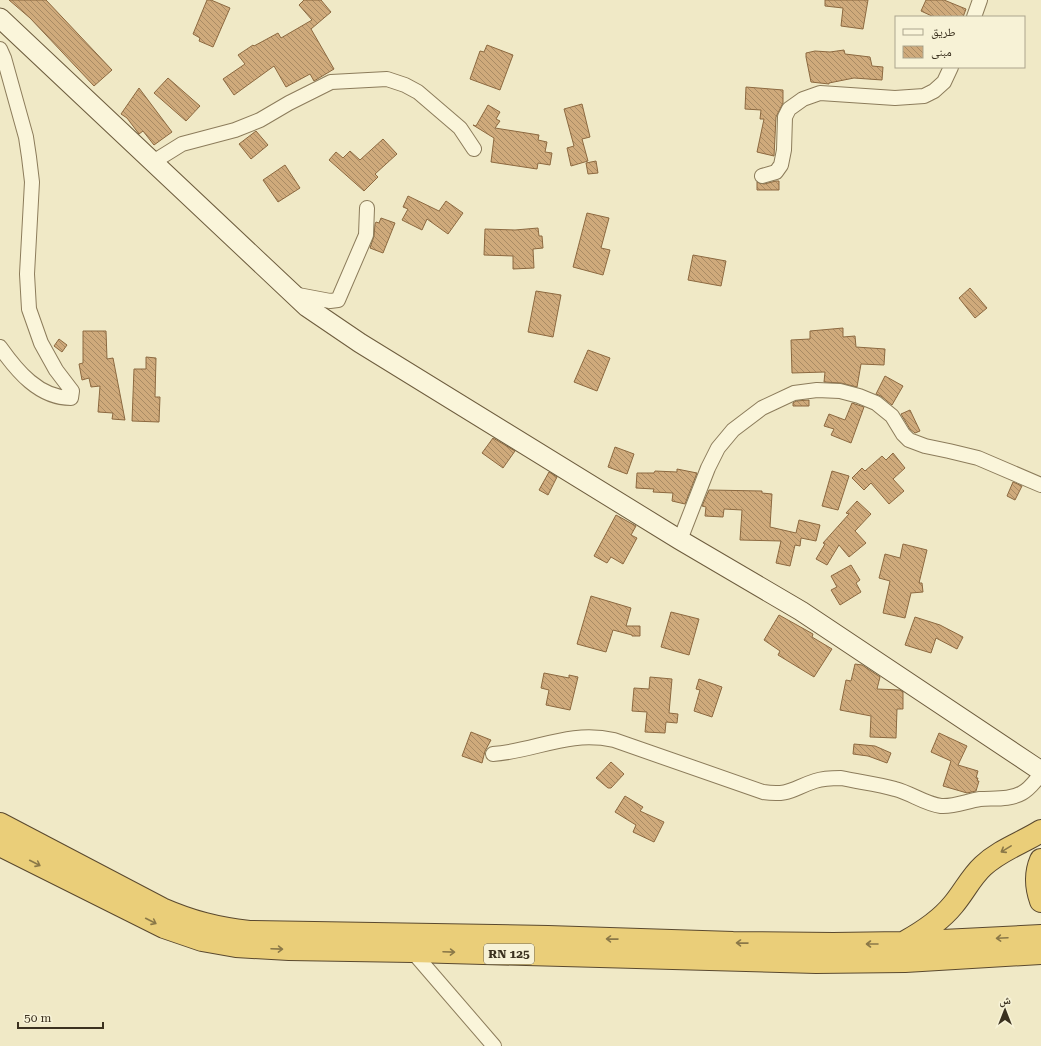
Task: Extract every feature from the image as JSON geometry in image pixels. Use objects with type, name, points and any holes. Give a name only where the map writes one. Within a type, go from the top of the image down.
[{"type":"highway","points":[[0,824],[169,912],[203,924],[249,932],[555,937],[733,943],[902,943],[1041,936]]},
{"type":"highway","points":[[902,943],[924,932],[945,914],[975,874],[992,858],[1012,845],[1041,831]]},
{"type":"highway","name":"RN 125","points":[[0,845],[164,927],[202,940],[236,946],[272,949],[412,950],[808,962],[905,961],[1041,953]]},
{"type":"highway","points":[[1041,860],[1036,884],[1041,901]]},
{"type":"main road","points":[[0,18],[308,307],[360,343],[680,540],[770,591],[1041,772]]},
{"type":"street","points":[[974,16],[980,0]]},
{"type":"street","points":[[0,49],[4,58],[22,122],[32,182],[27,274],[29,309],[41,343],[56,370],[72,391],[72,398],[62,398],[48,394],[33,384],[14,366],[0,347]]},
{"type":"street","points":[[762,176],[776,172],[781,165],[784,150],[785,117],[789,109],[803,100],[820,93],[895,98],[924,96],[934,91],[944,82],[951,68]]},
{"type":"street","points":[[153,162],[182,144],[235,130],[260,120],[289,103],[331,82],[387,79],[405,85],[418,92],[460,128],[474,150]]},
{"type":"street","points":[[293,294],[330,301],[338,300],[366,235],[367,208]]},
{"type":"street","points":[[680,540],[708,468],[718,448],[733,430],[756,412],[794,393],[817,390],[840,391],[859,396],[876,403],[892,416],[903,434],[909,440],[925,446],[949,450],[978,458],[1041,485]]},
{"type":"street","points":[[493,754],[514,752],[545,743],[567,739],[587,737],[605,738],[763,792],[779,794],[815,781],[841,778],[895,789],[941,806],[1017,796],[1028,789],[1041,772]]},
{"type":"street","points":[[412,950],[494,1046]]},
{"type":"building","points":[[9,0],[46,0],[112,70],[94,86],[30,18]]},
{"type":"building","points":[[207,0],[211,0],[230,8],[213,47],[199,41],[200,38],[193,34]]},
{"type":"building","points":[[304,0],[321,0],[331,12],[311,29],[334,69],[314,81],[310,74],[286,87],[274,66],[234,95],[223,79],[245,64],[238,55],[253,45],[254,46],[278,33],[281,38],[312,20],[299,5]]},
{"type":"building","points":[[825,0],[868,0],[863,29],[841,26],[843,8],[825,6]]},
{"type":"building","points":[[926,0],[944,0],[966,9],[963,16],[932,16],[921,11]]},
{"type":"building","points":[[487,45],[513,55],[500,90],[470,79],[480,51],[484,52]]},
{"type":"building","points":[[844,50],[845,54],[870,57],[872,66],[883,67],[882,80],[854,78],[829,84],[811,82],[806,53],[815,51],[830,52]]},
{"type":"building","points":[[168,78],[200,106],[186,121],[154,93]]},
{"type":"building","points":[[746,87],[783,90],[783,103],[776,117],[774,156],[757,152],[764,119],[760,119],[761,110],[745,109]]},
{"type":"building","points":[[139,88],[172,132],[154,145],[143,131],[139,134],[127,118],[121,114]]},
{"type":"building","points":[[582,104],[590,137],[582,139],[588,161],[571,166],[567,148],[574,146],[564,109]]},
{"type":"building","points":[[488,105],[500,112],[496,119],[500,121],[495,128],[539,135],[538,140],[547,142],[545,152],[552,153],[550,165],[538,163],[537,169],[491,162],[494,138],[473,125],[476,126]]},
{"type":"building","points":[[256,131],[268,145],[251,159],[239,144]]},
{"type":"building","points":[[383,139],[397,154],[375,174],[378,177],[364,191],[329,160],[336,152],[343,158],[350,151],[360,160]]},
{"type":"building","points":[[596,161],[598,173],[588,174],[586,163]]},
{"type":"building","points":[[285,165],[300,188],[278,202],[263,180]]},
{"type":"building","points":[[779,181],[779,190],[757,190],[757,182],[764,184]]},
{"type":"building","points":[[408,196],[439,211],[446,201],[463,213],[448,234],[427,219],[422,230],[402,220],[408,209],[403,207]]},
{"type":"building","points":[[587,213],[609,218],[601,248],[610,250],[603,275],[573,267]]},
{"type":"building","points":[[381,218],[395,223],[383,253],[370,248],[374,236],[375,224],[376,222],[379,223]]},
{"type":"building","points":[[538,228],[539,236],[542,236],[543,248],[533,249],[534,268],[513,269],[513,256],[484,255],[485,229],[515,230]]},
{"type":"building","points":[[693,255],[726,261],[721,286],[688,280]]},
{"type":"building","points":[[970,288],[987,308],[975,318],[959,298]]},
{"type":"building","points":[[536,291],[561,295],[553,337],[528,332]]},
{"type":"building","points":[[843,328],[843,337],[855,336],[856,347],[885,349],[884,365],[861,364],[857,387],[841,383],[824,382],[825,372],[792,373],[791,340],[810,339],[810,331]]},
{"type":"building","points":[[83,331],[106,331],[107,359],[113,358],[125,420],[112,419],[113,413],[98,412],[100,386],[91,387],[89,378],[82,380],[79,364],[83,363]]},
{"type":"building","points":[[59,339],[67,345],[62,352],[54,346]]},
{"type":"building","points":[[588,350],[610,358],[597,391],[574,382]]},
{"type":"building","points":[[146,357],[156,358],[155,397],[160,397],[159,422],[132,421],[134,369],[146,369]]},
{"type":"building","points":[[885,376],[903,386],[892,405],[876,394]]},
{"type":"building","points":[[809,400],[809,406],[793,406],[793,403],[796,401]]},
{"type":"building","points":[[852,403],[864,407],[851,443],[831,435],[834,429],[824,426],[829,414],[845,420]]},
{"type":"building","points":[[910,410],[920,431],[915,433],[910,429],[901,414]]},
{"type":"building","points":[[493,438],[515,451],[503,468],[482,453]]},
{"type":"building","points":[[615,447],[634,454],[627,474],[608,467]]},
{"type":"building","points":[[893,453],[905,468],[893,479],[904,491],[889,504],[871,483],[864,490],[852,478],[862,468],[865,471],[882,456],[886,460]]},
{"type":"building","points":[[677,469],[697,473],[685,504],[672,501],[673,493],[653,492],[654,489],[636,488],[637,473],[654,473],[655,471],[677,472]]},
{"type":"building","points":[[832,471],[849,476],[838,510],[822,506]]},
{"type":"building","points":[[549,472],[557,477],[548,495],[539,490]]},
{"type":"building","points":[[1013,482],[1022,486],[1015,500],[1007,496]]},
{"type":"building","points":[[709,490],[762,491],[762,493],[772,494],[770,527],[796,533],[799,520],[820,525],[816,541],[801,538],[800,546],[795,545],[790,566],[776,563],[781,541],[740,540],[742,510],[724,509],[723,517],[705,516],[706,507],[702,506]]},
{"type":"building","points":[[857,501],[871,514],[855,531],[866,543],[849,557],[839,545],[827,565],[816,559],[825,544],[823,543],[849,514],[846,513]]},
{"type":"building","points":[[616,515],[636,526],[631,535],[637,538],[623,564],[611,557],[607,563],[594,556]]},
{"type":"building","points":[[903,544],[927,550],[919,583],[922,583],[923,592],[911,593],[905,618],[883,613],[890,581],[879,578],[885,554],[900,558]]},
{"type":"building","points":[[851,565],[860,580],[856,583],[861,592],[840,605],[831,590],[837,587],[831,576]]},
{"type":"building","points":[[591,596],[631,608],[626,626],[640,626],[640,636],[632,636],[613,630],[606,652],[577,644]]},
{"type":"building","points":[[671,612],[699,619],[689,655],[661,647]]},
{"type":"building","points":[[779,615],[813,634],[812,637],[832,649],[814,677],[778,655],[780,651],[764,640]]},
{"type":"building","points":[[915,617],[940,625],[963,637],[957,649],[936,638],[931,653],[905,645]]},
{"type":"building","points":[[855,664],[862,665],[880,677],[877,689],[900,690],[903,692],[903,709],[897,709],[896,738],[870,737],[871,716],[840,710],[846,680],[851,681]]},
{"type":"building","points":[[544,673],[569,678],[569,675],[578,677],[570,710],[546,705],[549,690],[541,688]]},
{"type":"building","points":[[650,677],[672,679],[669,713],[678,714],[677,723],[666,722],[665,733],[645,732],[647,712],[632,711],[634,688],[649,689]]},
{"type":"building","points":[[699,679],[722,687],[712,717],[694,711],[700,690],[696,689]]},
{"type":"building","points":[[471,732],[491,740],[485,751],[482,763],[462,756]]},
{"type":"building","points":[[939,733],[967,746],[958,765],[978,771],[976,778],[978,778],[977,781],[979,781],[976,791],[967,793],[943,786],[951,761],[931,752]]},
{"type":"building","points":[[854,744],[875,746],[891,753],[887,763],[868,756],[853,754]]},
{"type":"building","points":[[611,762],[624,774],[611,788],[608,788],[596,778]]},
{"type":"building","points":[[625,796],[643,807],[640,811],[664,822],[654,842],[633,832],[636,825],[615,812]]}]
